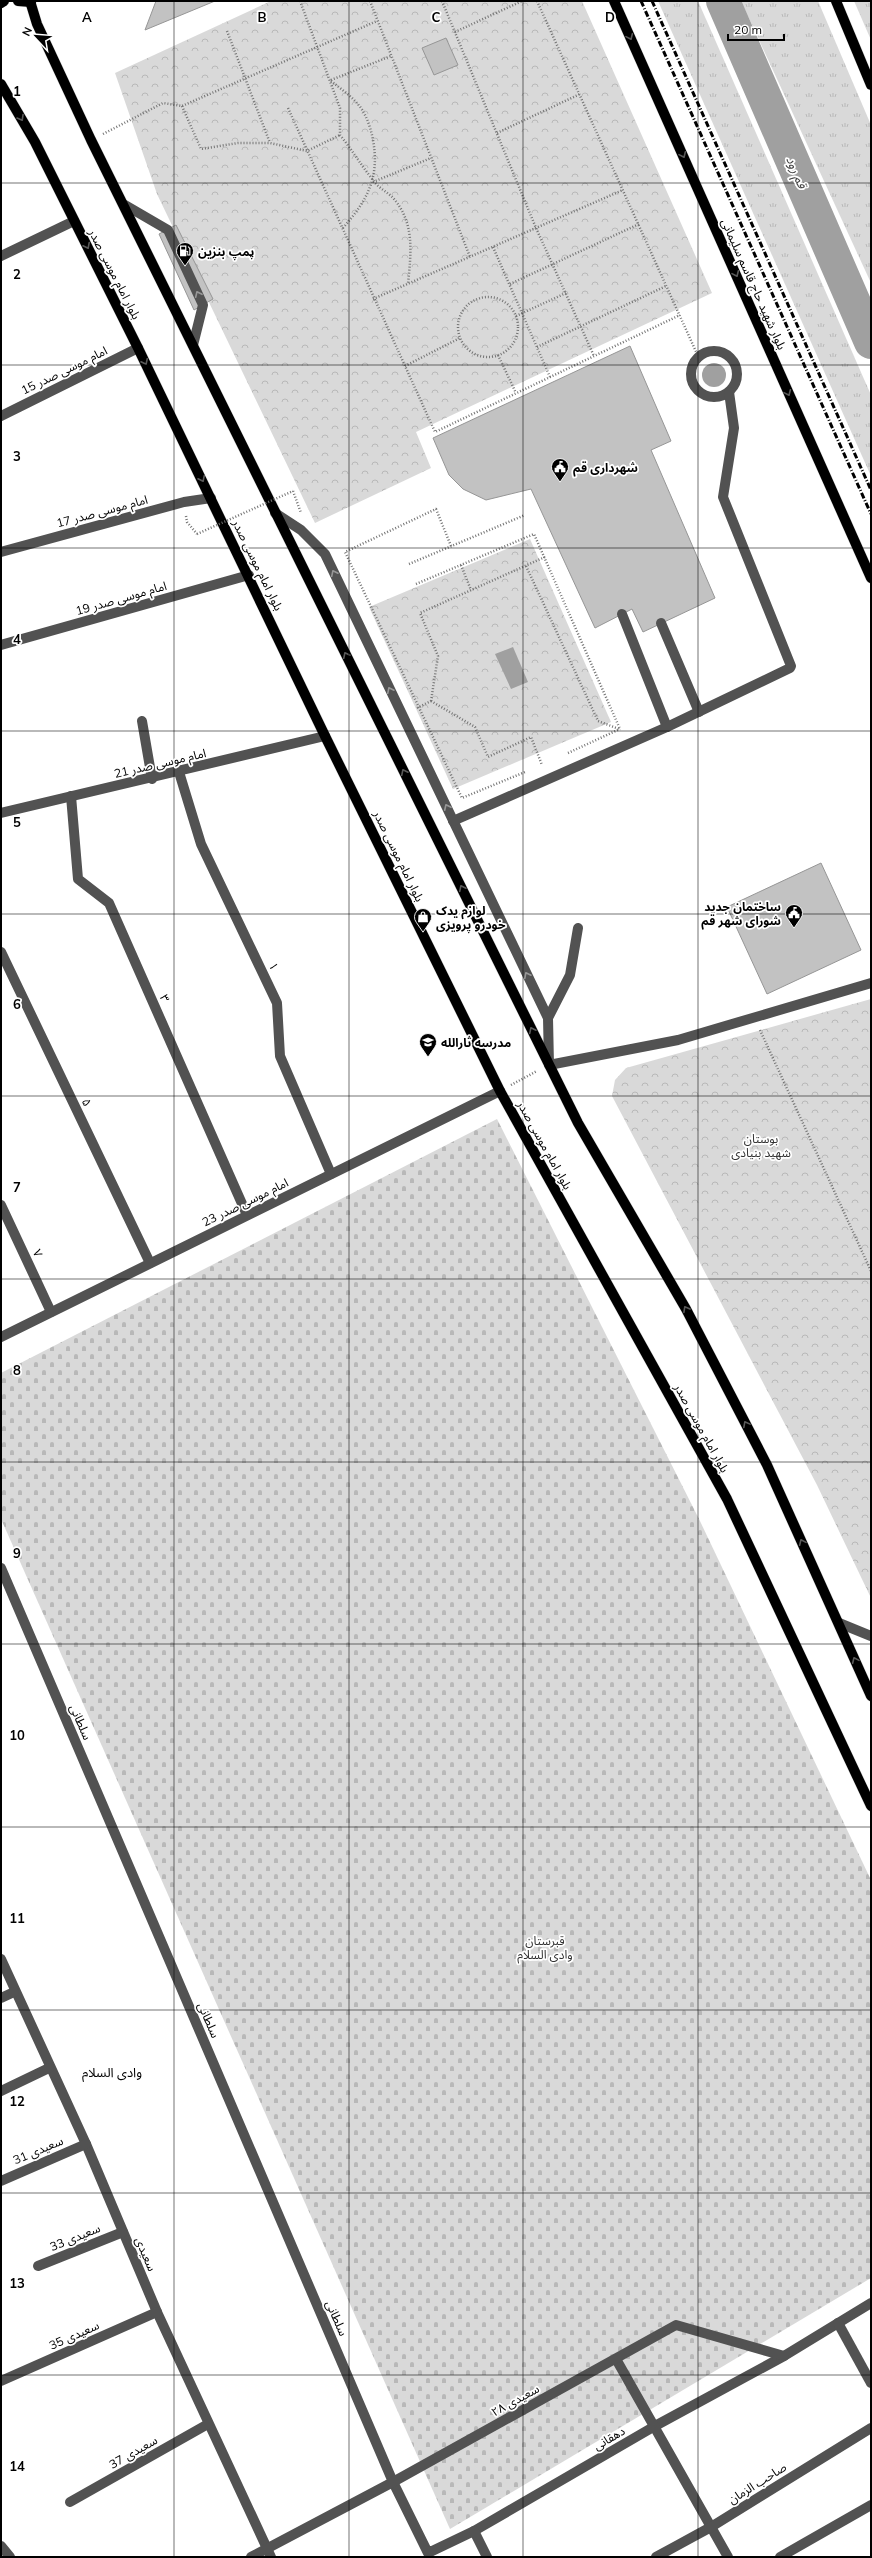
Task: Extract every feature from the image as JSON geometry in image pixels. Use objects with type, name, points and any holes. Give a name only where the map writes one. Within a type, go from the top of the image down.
[{"type":"main road","points":[[18,1],[30,2],[37,24],[92,140],[275,514],[578,1123],[686,1309],[767,1465],[871,1696]]},
{"type":"main road","name":"بلوار شهید حاج قاسم سلیمانی","points":[[614,1],[871,578]]},
{"type":"main road","points":[[836,1],[871,85]]},
{"type":"main road","name":"بلوار امام موسی صدر","points":[[1,84],[35,142],[138,348],[249,575],[325,736],[500,1091],[727,1499],[871,1806]]},
{"type":"street","points":[[125,205],[168,230],[203,305],[193,345]]},
{"type":"street","points":[[1,256],[74,221]]},
{"type":"street","name":"امام موسی صدر 15","points":[[1,416],[138,348]]},
{"type":"street","points":[[712,350],[720,351],[732,359],[737,373],[734,387],[729,392],[722,396],[710,397],[699,393],[693,386],[690,370],[698,356],[712,350]]},
{"type":"street","points":[[453,821],[667,727],[790,668],[791,666],[723,497],[734,430],[729,392]]},
{"type":"street","name":"امام موسی صدر 17","points":[[1,552],[184,502],[211,498]]},
{"type":"street","points":[[275,514],[301,530],[325,554],[548,1018],[549,1065],[678,1040],[871,983]]},
{"type":"street","name":"امام موسی صدر 19","points":[[1,646],[249,575]]},
{"type":"street","points":[[622,614],[667,727]]},
{"type":"street","points":[[661,623],[699,712]]},
{"type":"street","points":[[142,721],[152,778]]},
{"type":"street","name":"امام موسی صدر 21","points":[[1,813],[180,772],[325,736]]},
{"type":"street","name":"۱","points":[[180,772],[201,844],[278,1003],[280,1056],[331,1174]]},
{"type":"street","name":"۳","points":[[71,796],[78,879],[109,903],[247,1216]]},
{"type":"street","points":[[548,1018],[570,975],[578,928]]},
{"type":"street","name":"۵","points":[[1,952],[150,1263]]},
{"type":"street","name":"امام موسی صدر 23","points":[[1,1337],[500,1091]]},
{"type":"street","name":"۷","points":[[1,1205],[51,1312]]},
{"type":"street","name":"سلطانی","points":[[1,1568],[394,2482]]},
{"type":"street","points":[[839,1623],[871,1636]]},
{"type":"street","name":"سعیدی","points":[[1,1959],[14,1992],[86,2144],[157,2312],[269,2552]]},
{"type":"street","points":[[1,1998],[14,1992]]},
{"type":"street","points":[[1,2091],[49,2068]]},
{"type":"street","name":"سعیدی 31","points":[[1,2181],[86,2144]]},
{"type":"street","name":"سعیدی 33","points":[[38,2266],[123,2232]]},
{"type":"street","name":"دهقانی","points":[[394,2482],[429,2555],[474,2531],[655,2426],[784,2356],[871,2303]]},
{"type":"street","name":"سعیدی 35","points":[[1,2381],[157,2312]]},
{"type":"street","points":[[838,2323],[871,2383]]},
{"type":"street","name":"سعیدی ۲۸","points":[[251,2557],[269,2552],[676,2325],[784,2356]]},
{"type":"street","points":[[616,2359],[728,2557]]},
{"type":"street","name":"سعیدی 37","points":[[70,2502],[208,2424]]},
{"type":"street","name":"صاحب الزمان","points":[[656,2557],[711,2526],[871,2428]]},
{"type":"street","points":[[780,2557],[871,2506]]},
{"type":"street","points":[[474,2531],[487,2557]]},
{"type":"street","points":[[1,2546],[10,2557]]},
{"type":"path","points":[[300,1],[331,80],[340,108],[340,135],[358,157],[373,182],[393,198],[407,219],[411,244],[408,284]]},
{"type":"path","points":[[370,1],[470,257]]},
{"type":"path","points":[[442,1],[536,228],[594,356]]},
{"type":"path","points":[[455,32],[522,1]]},
{"type":"path","points":[[537,1],[698,356]]},
{"type":"path","points":[[92,140],[163,103],[182,106],[377,21]]},
{"type":"path","points":[[227,31],[270,143]]},
{"type":"path","points":[[331,80],[391,56]]},
{"type":"path","points":[[331,80],[362,108],[371,129],[375,153],[373,182],[357,212],[342,229]]},
{"type":"path","points":[[497,133],[580,94]]},
{"type":"path","points":[[182,106],[201,149],[238,143],[270,143],[307,151],[340,135]]},
{"type":"path","points":[[288,108],[373,299],[435,432],[680,316]]},
{"type":"path","points":[[373,182],[431,158]]},
{"type":"path","points":[[373,299],[624,190]]},
{"type":"path","points":[[510,284],[639,224]]},
{"type":"path","points":[[493,247],[550,377]]},
{"type":"path","points":[[537,347],[666,286]]},
{"type":"path","points":[[516,316],[566,293]]},
{"type":"path","points":[[492,297],[507,303],[516,316],[517,332],[511,346],[498,355],[483,356],[468,350],[460,338],[458,322],[464,308],[477,299],[492,297]]},
{"type":"path","points":[[405,366],[460,338]]},
{"type":"path","points":[[498,355],[516,393]]},
{"type":"path","points":[[187,522],[197,534],[293,491],[303,520]]},
{"type":"path","points":[[452,546],[436,509],[345,552],[462,798],[528,771]]},
{"type":"path","points":[[409,564],[525,515]]},
{"type":"path","points":[[416,584],[534,534],[620,729]]},
{"type":"path","points":[[542,765],[531,737],[488,757],[475,727],[431,701],[438,656],[420,612],[545,557]]},
{"type":"path","points":[[461,565],[471,590]]},
{"type":"path","points":[[526,566],[598,721],[620,729]]},
{"type":"path","points":[[563,755],[620,729]]},
{"type":"path","points":[[535,768],[549,762]]},
{"type":"path","points":[[754,1018],[871,1271]]},
{"type":"path","points":[[500,1091],[549,1065]]},
{"type":"green space","points":[[271,1],[582,1],[712,293],[416,432],[431,468],[315,523],[157,194],[115,73]]},
{"type":"green space","points":[[658,1],[698,1],[871,395],[871,476]]},
{"type":"green space","points":[[741,1],[818,1],[871,125],[871,283]]},
{"type":"green space","points":[[854,1],[871,1],[871,40]]},
{"type":"green space","points":[[530,539],[611,722],[453,789],[369,607]]},
{"type":"green space","name":"بوستان شهید بنیادی","points":[[871,999],[871,1598],[817,1485],[612,1096],[615,1080],[626,1068]]},
{"type":"green space","name":"قبرستان وادی السلام","points":[[497,1119],[699,1519],[871,1880],[871,2278],[450,2529],[1,1519],[1,1373]]},
{"type":"shaded area","points":[[714,363],[723,366],[726,375],[723,384],[714,387],[705,384],[702,375],[705,366]]},
{"type":"shaded area","points":[[513,647],[528,682],[511,689],[495,654]]},
{"type":"building","points":[[156,1],[215,1],[145,30]]},
{"type":"building","points":[[446,38],[458,65],[434,75],[422,48]]},
{"type":"building","name":"پمپ بنزین","points":[[176,225],[213,299],[194,310],[159,234]]},
{"type":"building","name":"شهرداری قم","points":[[630,346],[671,441],[651,450],[715,598],[643,632],[632,609],[595,628],[531,489],[486,500],[463,489],[449,475],[433,438]]},
{"type":"building","name":"ساختمان جدید شورای شهر قم","points":[[821,863],[861,950],[767,994],[727,907]]},
{"type":"waterway","name":"قم رود","points":[[723,1],[871,342]]},
{"type":"railway","points":[[641,1],[871,514]]},
{"type":"railway","points":[[652,1],[871,490]]},
{"type":"place","name":"پمپ بنزین","points":[[185,266]]},
{"type":"place","name":"شهرداری قم","points":[[560,482]]},
{"type":"place","name":"ساختمان جدید شورای شهر قم","points":[[794,928]]},
{"type":"place","name":"لوازم یدک خودرو پرویزی","points":[[423,932]]},
{"type":"place","name":"مدرسه ثارالله","points":[[428,1057]]},
{"type":"district","name":"وادی السلام","points":[[112,2072]]}]
